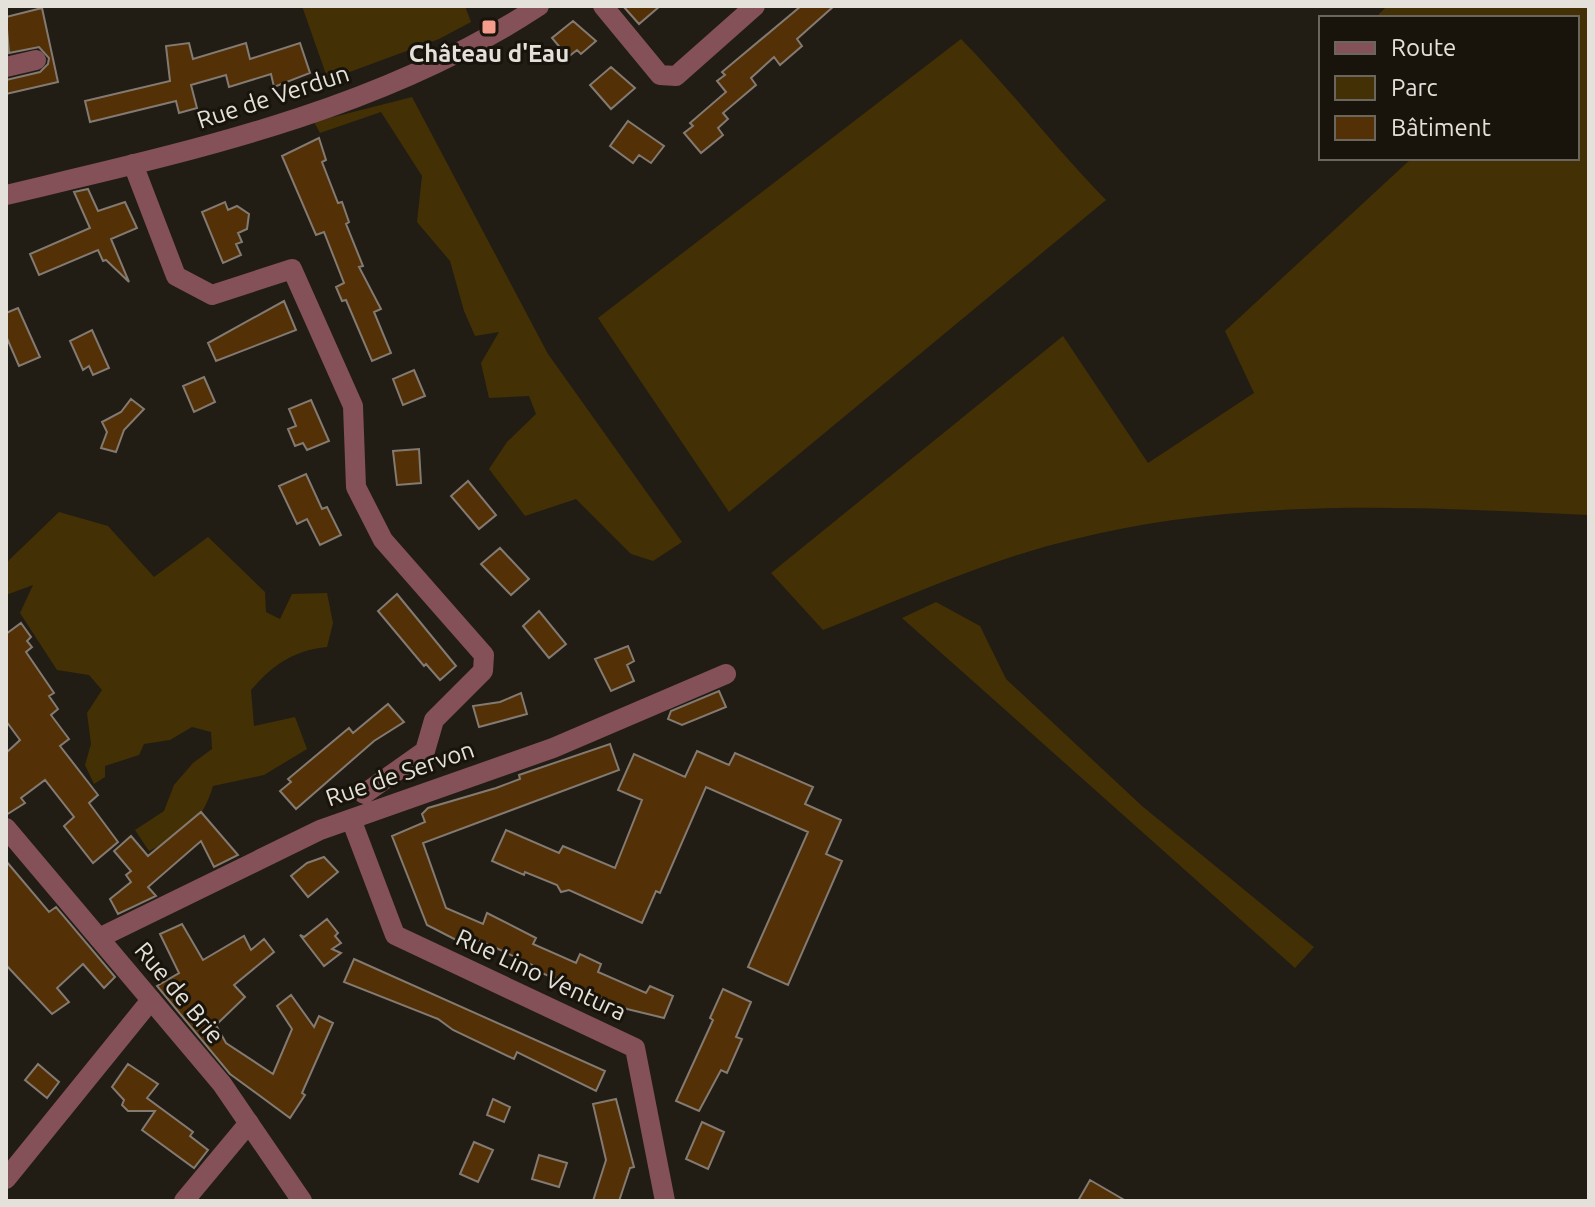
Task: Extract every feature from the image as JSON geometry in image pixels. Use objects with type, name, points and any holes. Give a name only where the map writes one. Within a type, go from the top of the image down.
[{"type":"street","name":"Rue de Verdun","points":[[6,195],[241,137],[393,85],[474,46],[539,6]]},
{"type":"street","points":[[603,6],[660,75],[676,76],[755,6]]},
{"type":"street","points":[[6,67],[36,60]]},
{"type":"street","points":[[133,164],[176,276],[212,295],[292,269],[353,406],[356,487],[383,540],[484,655],[483,671],[434,720],[425,751],[364,794]]},
{"type":"street","name":"Rue de Servon","points":[[99,938],[320,830],[553,748],[726,674]]},
{"type":"street","name":"Rue Lino Ventura","points":[[351,819],[395,935],[635,1048],[665,1201]]},
{"type":"street","name":"Rue de Brie","points":[[6,828],[151,1000],[249,1123],[302,1201]]},
{"type":"street","points":[[6,1179],[151,1000]]},
{"type":"street","points":[[184,1201],[249,1123]]},
{"type":"green space","points":[[302,6],[465,6],[471,22],[439,39],[328,80]]},
{"type":"green space","points":[[1387,6],[1589,6],[1589,515],[1460,509],[1331,508],[1202,516],[1043,547],[948,580],[823,630],[771,573],[1063,336],[1148,463],[1254,393],[1225,331],[1410,160],[1579,160],[1579,16],[1377,16]]},
{"type":"green space","points":[[961,39],[1106,200],[729,512],[598,318]]},
{"type":"green space","points":[[412,97],[548,354],[682,542],[653,561],[631,554],[576,499],[525,516],[489,469],[507,442],[536,414],[529,396],[489,398],[481,363],[499,332],[475,336],[464,311],[450,261],[417,222],[422,176],[381,112],[320,133],[314,122]]},
{"type":"green space","points":[[59,512],[108,526],[154,577],[208,537],[265,592],[266,612],[280,619],[292,594],[327,593],[333,623],[327,647],[303,652],[284,661],[251,690],[254,726],[295,717],[307,749],[264,775],[213,786],[203,810],[190,827],[149,851],[135,830],[164,811],[174,785],[193,763],[212,749],[211,732],[192,727],[170,740],[144,744],[139,755],[105,766],[105,777],[94,784],[85,765],[91,744],[87,713],[102,690],[89,675],[57,670],[20,613],[33,585],[6,595],[6,563]]},
{"type":"green space","points":[[936,602],[980,626],[1006,679],[1142,806],[1314,947],[1295,968],[902,618]]},
{"type":"building","points":[[623,6],[660,6],[639,24]]},
{"type":"building","points":[[801,6],[834,6],[797,39],[802,46],[780,65],[774,57],[751,78],[756,85],[723,113],[728,119],[718,128],[723,135],[701,153],[684,133],[693,126],[690,123],[726,92],[717,81],[725,75],[722,72]]},
{"type":"building","points":[[42,8],[58,82],[6,94],[6,80],[40,72],[48,64],[49,58],[39,47],[9,53],[6,17]]},
{"type":"building","points":[[573,21],[596,41],[581,54],[577,50],[568,57],[552,38]]},
{"type":"building","points":[[189,43],[193,59],[246,43],[250,59],[300,43],[310,73],[274,87],[271,74],[229,87],[226,75],[191,85],[197,108],[179,113],[176,101],[90,122],[85,101],[170,81],[166,46]]},
{"type":"building","points":[[611,67],[635,88],[611,109],[590,85]]},
{"type":"building","points":[[628,121],[664,146],[651,163],[639,155],[633,163],[610,146]]},
{"type":"building","points":[[319,138],[326,160],[322,162],[338,203],[342,202],[349,222],[346,224],[363,266],[359,267],[381,309],[374,312],[391,353],[372,361],[346,300],[342,301],[336,287],[344,283],[324,232],[316,235],[282,156]]},
{"type":"building","points":[[88,189],[98,211],[125,202],[137,228],[111,239],[129,282],[106,260],[103,261],[98,250],[39,275],[30,254],[90,228],[74,192]]},
{"type":"building","points":[[225,202],[228,210],[237,206],[249,214],[247,229],[238,233],[242,242],[236,244],[241,255],[223,263],[202,212]]},
{"type":"building","points":[[284,301],[296,330],[216,361],[208,343]]},
{"type":"building","points":[[18,308],[40,357],[19,366],[6,336],[6,313]]},
{"type":"building","points":[[92,330],[109,368],[93,375],[89,366],[83,370],[70,341]]},
{"type":"building","points":[[414,370],[425,396],[403,405],[393,379]]},
{"type":"building","points":[[204,377],[215,402],[194,412],[183,386]]},
{"type":"building","points":[[131,399],[144,409],[124,430],[116,452],[101,448],[107,432],[102,422],[121,412]]},
{"type":"building","points":[[311,400],[329,441],[307,450],[303,443],[295,446],[288,429],[296,426],[289,409]]},
{"type":"building","points":[[419,449],[421,483],[397,485],[393,451]]},
{"type":"building","points":[[306,474],[322,509],[327,507],[341,535],[320,545],[307,519],[297,524],[279,486]]},
{"type":"building","points":[[468,481],[496,515],[479,529],[451,496]]},
{"type":"building","points":[[500,548],[529,579],[511,595],[481,564]]},
{"type":"building","points":[[397,594],[456,666],[440,680],[426,664],[424,666],[378,611]]},
{"type":"building","points":[[539,611],[566,644],[549,658],[523,626]]},
{"type":"building","points":[[21,623],[31,637],[27,641],[32,647],[26,652],[54,693],[49,696],[58,709],[51,715],[69,739],[60,746],[98,795],[89,803],[118,842],[93,863],[64,826],[74,817],[45,780],[21,798],[25,803],[6,815],[6,753],[20,740],[6,721],[6,634]]},
{"type":"building","points":[[628,646],[634,661],[627,665],[634,681],[611,691],[595,659]]},
{"type":"building","points":[[719,691],[726,707],[682,725],[668,719],[671,711]]},
{"type":"building","points":[[521,693],[527,714],[479,727],[473,706],[500,702]]},
{"type":"building","points":[[388,704],[404,722],[374,741],[296,809],[280,791],[291,782],[288,779],[349,728],[353,733]]},
{"type":"building","points":[[610,744],[619,770],[423,843],[446,908],[483,924],[487,913],[536,938],[533,944],[576,963],[580,954],[601,964],[598,972],[646,993],[650,986],[673,996],[664,1018],[627,1009],[530,968],[532,965],[490,945],[469,937],[466,945],[427,925],[392,836],[425,822],[422,814],[428,808],[496,788],[520,779],[519,775]]},
{"type":"building","points":[[697,751],[729,765],[735,753],[813,787],[805,804],[841,820],[826,854],[842,861],[788,985],[748,967],[808,832],[706,787],[660,893],[656,891],[642,923],[569,890],[561,892],[557,885],[492,861],[506,830],[559,853],[563,846],[615,868],[642,800],[618,790],[634,754],[685,777]]},
{"type":"building","points":[[201,812],[238,855],[214,867],[201,841],[148,887],[156,896],[118,914],[110,899],[131,882],[126,875],[131,871],[114,851],[131,836],[148,856]]},
{"type":"building","points":[[324,857],[338,872],[308,897],[291,876],[307,863]]},
{"type":"building","points":[[6,861],[49,912],[56,907],[115,977],[104,988],[83,964],[57,988],[69,1002],[52,1014],[6,965]]},
{"type":"building","points":[[327,919],[338,933],[335,936],[341,943],[332,949],[341,953],[324,966],[300,935],[304,937]]},
{"type":"building","points":[[182,924],[203,960],[244,936],[251,950],[264,939],[274,952],[234,985],[245,997],[216,1025],[226,1043],[273,1074],[292,1029],[277,1006],[291,995],[314,1027],[319,1016],[333,1023],[302,1093],[305,1095],[290,1118],[230,1074],[157,986],[179,973],[160,934]]},
{"type":"building","points":[[354,959],[605,1071],[596,1091],[517,1052],[514,1059],[453,1030],[438,1019],[344,982]]},
{"type":"building","points":[[723,989],[751,1002],[736,1037],[742,1039],[727,1073],[721,1070],[699,1111],[676,1101],[713,1020],[710,1018]]},
{"type":"building","points":[[38,1064],[59,1082],[47,1098],[25,1080]]},
{"type":"building","points":[[128,1064],[158,1084],[147,1098],[193,1132],[190,1136],[208,1150],[194,1168],[142,1130],[155,1111],[128,1111],[122,1105],[124,1100],[112,1087]]},
{"type":"building","points":[[493,1099],[510,1107],[504,1122],[487,1115]]},
{"type":"building","points":[[616,1099],[634,1167],[630,1168],[619,1201],[593,1201],[606,1160],[593,1104]]},
{"type":"building","points":[[702,1122],[724,1132],[708,1169],[686,1159]]},
{"type":"building","points":[[474,1142],[493,1150],[478,1182],[460,1174]]},
{"type":"building","points":[[539,1155],[567,1163],[559,1187],[532,1179]]},
{"type":"building","points":[[1090,1180],[1126,1201],[1078,1201]]},
{"type":"place","name":"Château d'Eau","points":[[489,27]]}]
